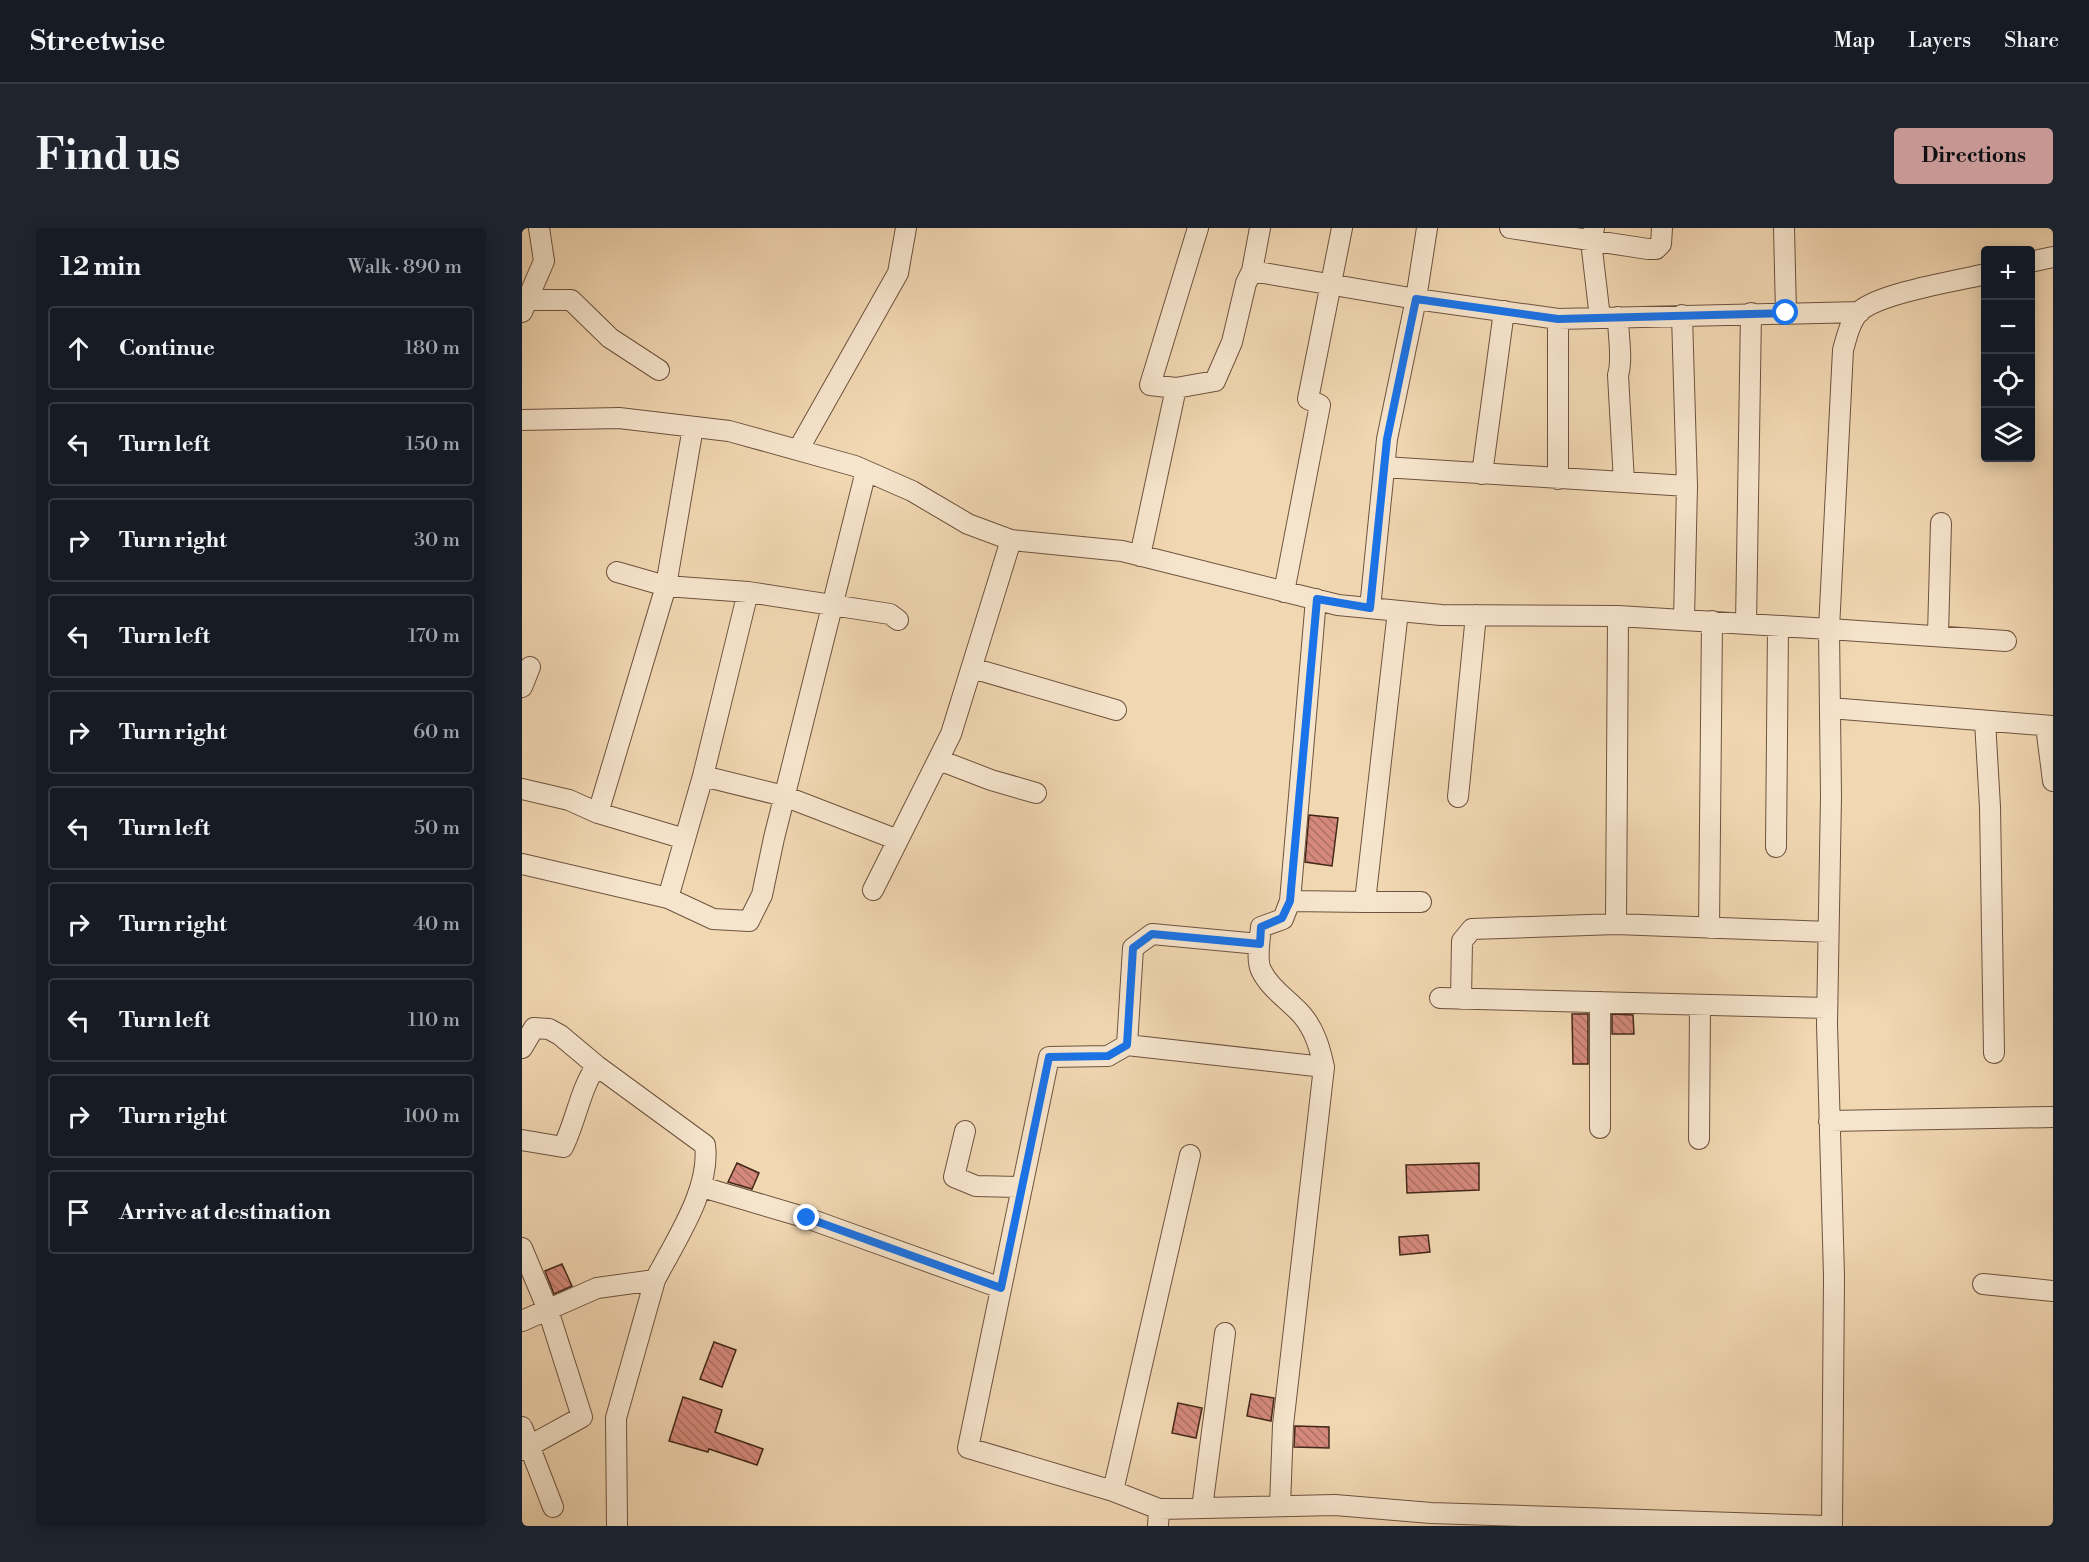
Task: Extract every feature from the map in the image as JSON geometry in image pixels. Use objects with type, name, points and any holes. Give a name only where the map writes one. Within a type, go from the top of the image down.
[{"type":"street","points":[[525,306],[544,261],[539,228]]},
{"type":"street","points":[[798,450],[898,273],[906,228]]},
{"type":"street","points":[[1198,228],[1150,385],[1176,388],[1215,381],[1232,342],[1246,283],[1252,271],[1260,228]]},
{"type":"street","points":[[1284,592],[1320,405],[1308,399],[1342,228]]},
{"type":"street","points":[[1370,608],[1387,439],[1416,299],[1427,228]]},
{"type":"street","points":[[1515,228],[1593,234],[1656,249],[1660,244],[1662,228]]},
{"type":"street","points":[[1784,228],[1786,313]]},
{"type":"street","points":[[1593,234],[1609,317],[1622,364],[1618,375],[1624,482]]},
{"type":"street","points":[[2035,261],[2053,257]]},
{"type":"street","points":[[1252,271],[1416,299],[1558,319],[1860,312]]},
{"type":"street","points":[[1324,1067],[1127,1045],[1108,1056],[1049,1057],[968,1448],[1113,1491],[1158,1517],[1202,1508],[1335,1505],[1431,1513],[1829,1526],[1834,1276],[1827,1008],[1829,629],[1843,350],[1850,328],[1860,312],[1878,300],[1981,275]]},
{"type":"street","points":[[525,306],[571,300],[610,338],[659,370]]},
{"type":"street","points":[[1482,474],[1503,311]]},
{"type":"street","points":[[1746,624],[1751,313]]},
{"type":"street","points":[[1682,315],[1687,486],[1684,619]]},
{"type":"street","points":[[1558,319],[1558,479]]},
{"type":"street","points":[[1140,556],[1176,388]]},
{"type":"street","points":[[522,420],[619,418],[729,431],[866,471],[912,492],[968,524],[1011,540],[1122,551],[1284,592],[1370,608],[1476,615],[1684,619],[2006,641]]},
{"type":"street","points":[[598,813],[666,586],[693,427]]},
{"type":"street","points":[[1384,467],[1687,486]]},
{"type":"street","points":[[522,864],[668,898],[713,919],[748,921],[762,895],[784,796],[866,471]]},
{"type":"street","points":[[1938,635],[1941,524]]},
{"type":"street","points":[[873,890],[951,734],[1011,540]]},
{"type":"street","points":[[617,572],[666,586],[748,592],[832,604],[890,614],[898,620]]},
{"type":"street","points":[[668,898],[703,776],[748,592]]},
{"type":"street","points":[[1280,1506],[1283,1425],[1324,1067],[1318,1041],[1303,1016],[1275,991],[1260,968],[1260,944],[1261,927],[1282,918],[1290,901],[1317,599]]},
{"type":"street","points":[[1365,902],[1398,611]]},
{"type":"street","points":[[1458,797],[1476,615]]},
{"type":"street","points":[[1616,924],[1618,616]]},
{"type":"street","points":[[1709,928],[1712,621]]},
{"type":"street","points":[[1776,847],[1778,627]]},
{"type":"street","points":[[522,687],[530,667]]},
{"type":"street","points":[[972,668],[1116,710]]},
{"type":"street","points":[[1830,708],[2049,726],[2053,781]]},
{"type":"street","points":[[1985,721],[1990,807],[1994,1053]]},
{"type":"street","points":[[939,759],[991,780],[1036,793]]},
{"type":"street","points":[[703,776],[784,796],[898,840]]},
{"type":"street","points":[[522,789],[569,800],[598,813],[685,839]]},
{"type":"street","points":[[1290,901],[1421,902]]},
{"type":"street","points":[[1461,999],[1462,941],[1472,928],[1616,924],[1828,932]]},
{"type":"street","points":[[1127,1045],[1133,948],[1152,934],[1260,944]]},
{"type":"street","points":[[1440,998],[1827,1008]]},
{"type":"street","points":[[1600,1002],[1600,1128]]},
{"type":"street","points":[[1699,1139],[1700,1006]]},
{"type":"street","points":[[522,1048],[534,1028],[549,1029],[705,1145],[707,1157],[702,1188],[655,1280],[616,1418],[617,1526]]},
{"type":"street","points":[[522,1140],[563,1147],[574,1125],[590,1075],[597,1066]]},
{"type":"street","points":[[1829,1121],[2053,1117]]},
{"type":"street","points":[[965,1131],[954,1177],[976,1186],[1021,1187]]},
{"type":"street","points":[[1113,1491],[1190,1155]]},
{"type":"street","points":[[702,1188],[807,1218],[1001,1288]]},
{"type":"street","points":[[522,1248],[548,1310],[582,1417],[526,1449]]},
{"type":"street","points":[[522,1321],[597,1288],[655,1280]]},
{"type":"street","points":[[1983,1284],[2053,1292]]},
{"type":"street","points":[[1202,1508],[1225,1334]]},
{"type":"street","points":[[522,1427],[526,1449],[553,1507]]},
{"type":"building","points":[[1309,815],[1338,818],[1332,866],[1305,862]]},
{"type":"building","points":[[1572,1014],[1588,1014],[1588,1064],[1573,1064]]},
{"type":"building","points":[[1612,1014],[1633,1015],[1634,1034],[1612,1034]]},
{"type":"building","points":[[737,1163],[759,1173],[752,1189],[728,1182]]},
{"type":"building","points":[[1479,1163],[1479,1190],[1407,1193],[1406,1165]]},
{"type":"building","points":[[1428,1235],[1430,1252],[1400,1255],[1399,1237]]},
{"type":"building","points":[[562,1264],[572,1286],[554,1294],[545,1271]]},
{"type":"building","points":[[714,1342],[736,1350],[722,1387],[700,1379]]},
{"type":"building","points":[[1251,1394],[1274,1398],[1271,1421],[1247,1416]]},
{"type":"building","points":[[683,1397],[722,1410],[715,1432],[763,1449],[757,1465],[709,1449],[708,1452],[669,1441]]},
{"type":"building","points":[[1178,1403],[1202,1408],[1196,1438],[1172,1433]]},
{"type":"building","points":[[1295,1426],[1329,1427],[1329,1448],[1294,1447]]},
{"type":"route","points":[[807,1218],[1001,1288],[1049,1057],[1108,1056],[1127,1045],[1133,948],[1152,934],[1260,944],[1261,927],[1282,918],[1290,901],[1291,869],[1317,599],[1338,605],[1370,608],[1387,439],[1416,299],[1429,299],[1558,319],[1786,313]]}]
